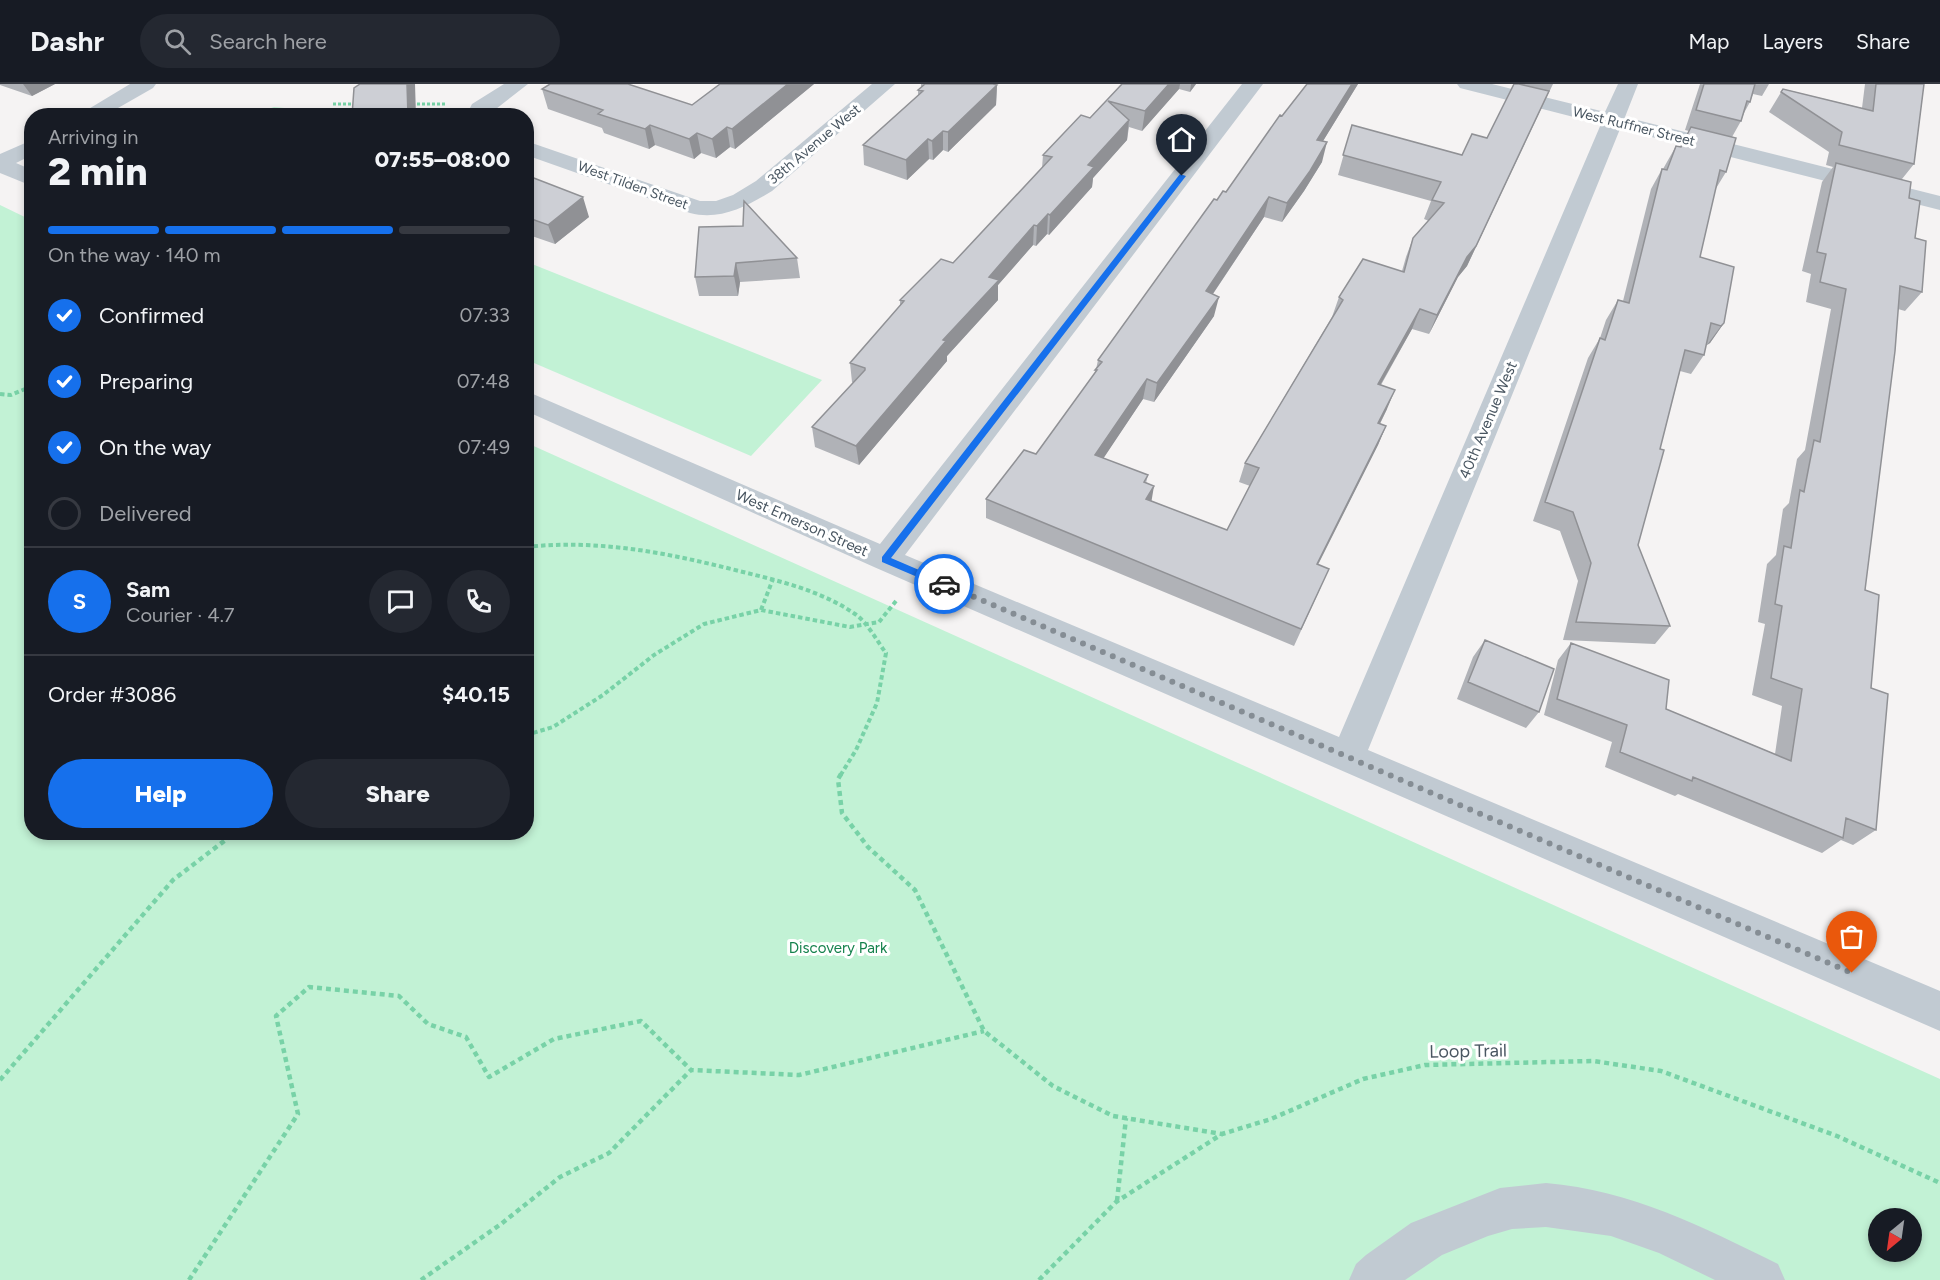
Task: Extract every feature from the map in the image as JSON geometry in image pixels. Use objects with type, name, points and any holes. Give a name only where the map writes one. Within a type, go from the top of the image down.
[{"type":"street","points":[[102,108],[146,84]]},
{"type":"street","points":[[482,108],[518,84]]},
{"type":"street","name":"38th Avenue West","points":[[741,200],[764,186],[885,84]]},
{"type":"street","points":[[885,560],[1253,84]]},
{"type":"street","name":"West Ruffner Street","points":[[1467,84],[1940,203]]},
{"type":"street","name":"40th Avenue West","points":[[1348,756],[1628,84]]},
{"type":"street","points":[[0,164],[24,150]]},
{"type":"street","name":"West Tilden Street","points":[[534,150],[698,208],[718,208],[741,200]]},
{"type":"street","points":[[0,164],[24,175]]},
{"type":"street","name":"West Emerson Street","points":[[534,404],[885,560],[1940,1011]]},
{"type":"street","points":[[1372,1280],[1386,1265],[1442,1230],[1501,1210],[1511,1207],[1589,1207],[1660,1228],[1761,1280]]},
{"type":"path","points":[[333,104],[367,104]]},
{"type":"path","points":[[411,104],[456,104]]},
{"type":"path","points":[[0,394],[11,395],[24,389]]},
{"type":"path","points":[[534,546],[554,544],[612,546],[663,552],[773,579],[826,597],[857,615],[886,653],[877,703],[856,750],[838,779],[842,813],[868,847],[915,890],[984,1031],[1053,1086],[1113,1116],[1222,1134]]},
{"type":"path","points":[[761,610],[773,579]]},
{"type":"path","points":[[534,733],[553,727],[603,695],[654,655],[704,624],[761,610],[850,627],[879,622],[897,599]]},
{"type":"path","points":[[0,1080],[173,880],[226,840]]},
{"type":"path","points":[[189,1280],[298,1114],[276,1016],[309,987],[399,996],[428,1024],[466,1037],[489,1077],[554,1039],[641,1021],[691,1070],[799,1076],[984,1031]]},
{"type":"path","name":"Loop Trail","points":[[1039,1280],[1116,1202],[1222,1134],[1271,1119],[1363,1079],[1425,1065],[1593,1061],[1661,1071],[1837,1136],[1940,1183]]},
{"type":"path","points":[[421,1280],[501,1224],[560,1177],[609,1153],[691,1070]]},
{"type":"path","points":[[1116,1202],[1126,1118]]},
{"type":"green space","name":"Discovery Park","points":[[0,205],[24,217],[24,840],[534,840],[534,446],[1940,1079],[1940,1280],[0,1280]]},
{"type":"green space","points":[[534,265],[822,380],[751,456],[534,363]]},
{"type":"building","points":[[360,84],[407,84],[408,108],[353,108],[354,88]]},
{"type":"building","points":[[550,84],[628,84],[692,105],[720,84],[788,84],[732,129],[727,127],[712,139],[697,133],[689,139],[650,125],[645,129],[598,114],[603,110],[542,89]]},
{"type":"building","points":[[925,84],[997,85],[948,132],[943,131],[932,141],[928,139],[906,160],[863,145],[923,91],[918,90]]},
{"type":"building","points":[[1122,84],[1169,84],[1145,111],[1108,101],[1129,120],[1088,165],[1094,167],[1050,215],[1048,214],[1037,226],[1034,225],[989,277],[999,280],[943,340],[946,341],[856,446],[812,427],[865,370],[865,368],[850,363],[904,301],[900,300],[941,259],[953,263],[1052,157],[1043,155],[1081,115],[1090,118]]},
{"type":"building","points":[[1307,84],[1352,84],[1317,140],[1327,142],[1287,203],[1269,197],[1206,291],[1219,297],[1157,383],[1147,379],[1095,455],[1148,475],[1144,482],[1154,486],[1146,499],[1227,530],[1259,468],[1245,463],[1343,300],[1339,297],[1363,259],[1404,272],[1413,238],[1444,203],[1432,200],[1441,182],[1343,155],[1352,125],[1462,155],[1472,134],[1487,138],[1514,84],[1549,91],[1476,246],[1467,257],[1437,315],[1420,309],[1378,384],[1395,390],[1378,423],[1386,426],[1317,564],[1329,569],[1301,629],[986,499],[1024,450],[1036,454],[1097,370],[1095,370],[1102,362],[1098,360],[1214,199],[1217,200],[1223,191],[1226,192],[1280,115],[1282,116]]},
{"type":"building","points":[[1704,84],[1755,84],[1741,121],[1696,110]]},
{"type":"building","points":[[1876,84],[1924,84],[1914,164],[1839,145],[1842,132],[1781,92],[1783,89],[1873,111]]},
{"type":"building","points":[[1691,127],[1736,138],[1726,172],[1720,170],[1700,257],[1734,267],[1724,323],[1721,326],[1711,323],[1704,355],[1685,350],[1660,449],[1664,450],[1638,545],[1670,626],[1576,622],[1591,563],[1573,512],[1545,502],[1600,338],[1605,340],[1618,300],[1629,303],[1662,169],[1667,170],[1676,146],[1681,147]]},
{"type":"building","points":[[1836,163],[1911,182],[1909,198],[1920,201],[1915,238],[1926,241],[1922,292],[1900,286],[1895,351],[1865,590],[1879,595],[1871,688],[1888,694],[1876,830],[1846,818],[1843,838],[1693,777],[1692,781],[1620,752],[1627,725],[1557,699],[1571,643],[1669,680],[1666,709],[1791,761],[1802,689],[1771,678],[1782,606],[1775,604],[1784,546],[1791,548],[1800,490],[1804,492],[1814,440],[1820,442],[1846,289],[1820,282],[1826,254],[1817,252]]},
{"type":"building","points":[[534,178],[583,197],[548,225],[534,220]]},
{"type":"building","points":[[744,201],[797,258],[736,263],[734,276],[695,277],[699,227],[743,226]]},
{"type":"building","points":[[1485,640],[1554,669],[1539,712],[1468,682]]},
{"type":"way so far","points":[[944,584],[1852,973]]},
{"type":"route","points":[[944,584],[885,560],[1182,176]]}]
